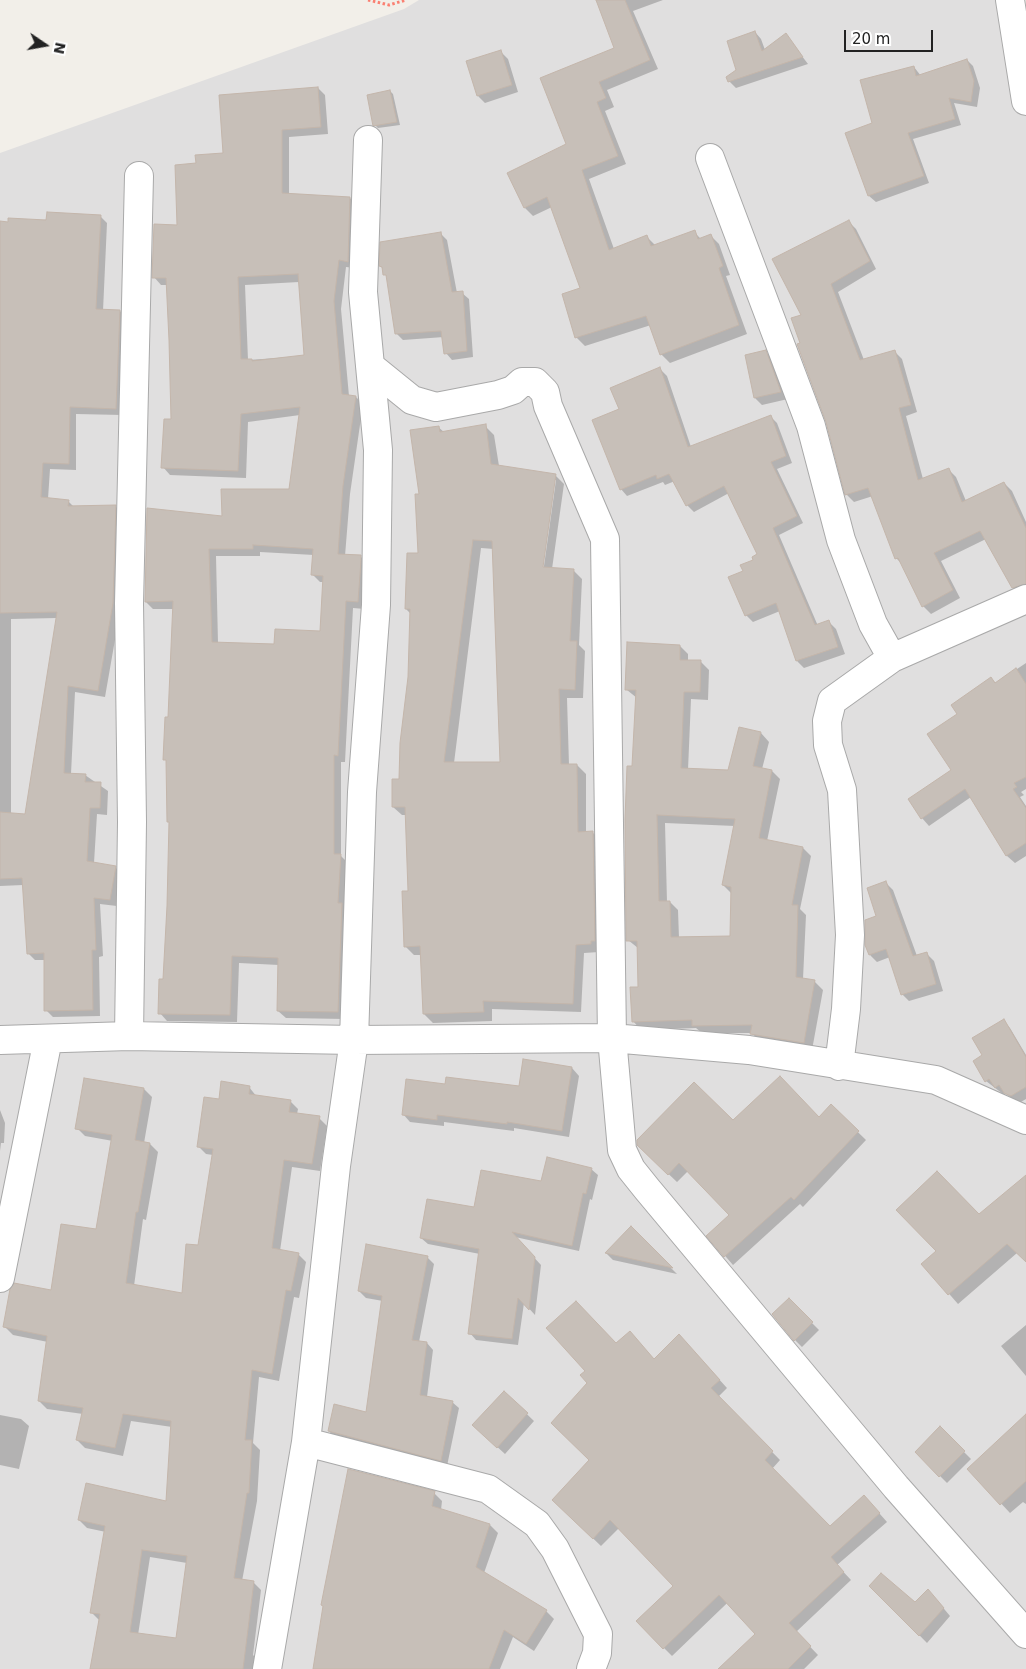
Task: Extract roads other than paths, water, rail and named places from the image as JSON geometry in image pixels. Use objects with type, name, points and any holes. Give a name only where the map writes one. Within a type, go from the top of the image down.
[{"type":"street","points":[[1010,0],[1026,100]]},
{"type":"street","points":[[267,1669],[306,1442],[336,1166],[354,1040],[362,792],[376,605],[378,450],[363,292],[368,140]]},
{"type":"street","points":[[710,158],[811,426],[841,540],[873,624],[892,658]]},
{"type":"street","points":[[129,1036],[132,822],[129,603],[139,176]]},
{"type":"street","points":[[370,366],[412,400],[436,407],[498,395],[513,390],[522,382],[535,382],[545,392],[548,406],[605,539],[612,1038],[622,1150],[631,1169],[896,1487],[1026,1634]]},
{"type":"street","points":[[839,1066],[846,1009],[850,935],[842,790],[828,746],[827,721],[832,701],[892,658],[1026,599]]},
{"type":"street","points":[[0,1040],[129,1036],[354,1040],[612,1038],[749,1050],[839,1066],[936,1080],[1026,1120]]},
{"type":"street","points":[[0,1278],[48,1039]]},
{"type":"street","points":[[306,1442],[488,1489],[537,1524],[555,1549],[598,1634],[597,1653],[591,1669]]}]
